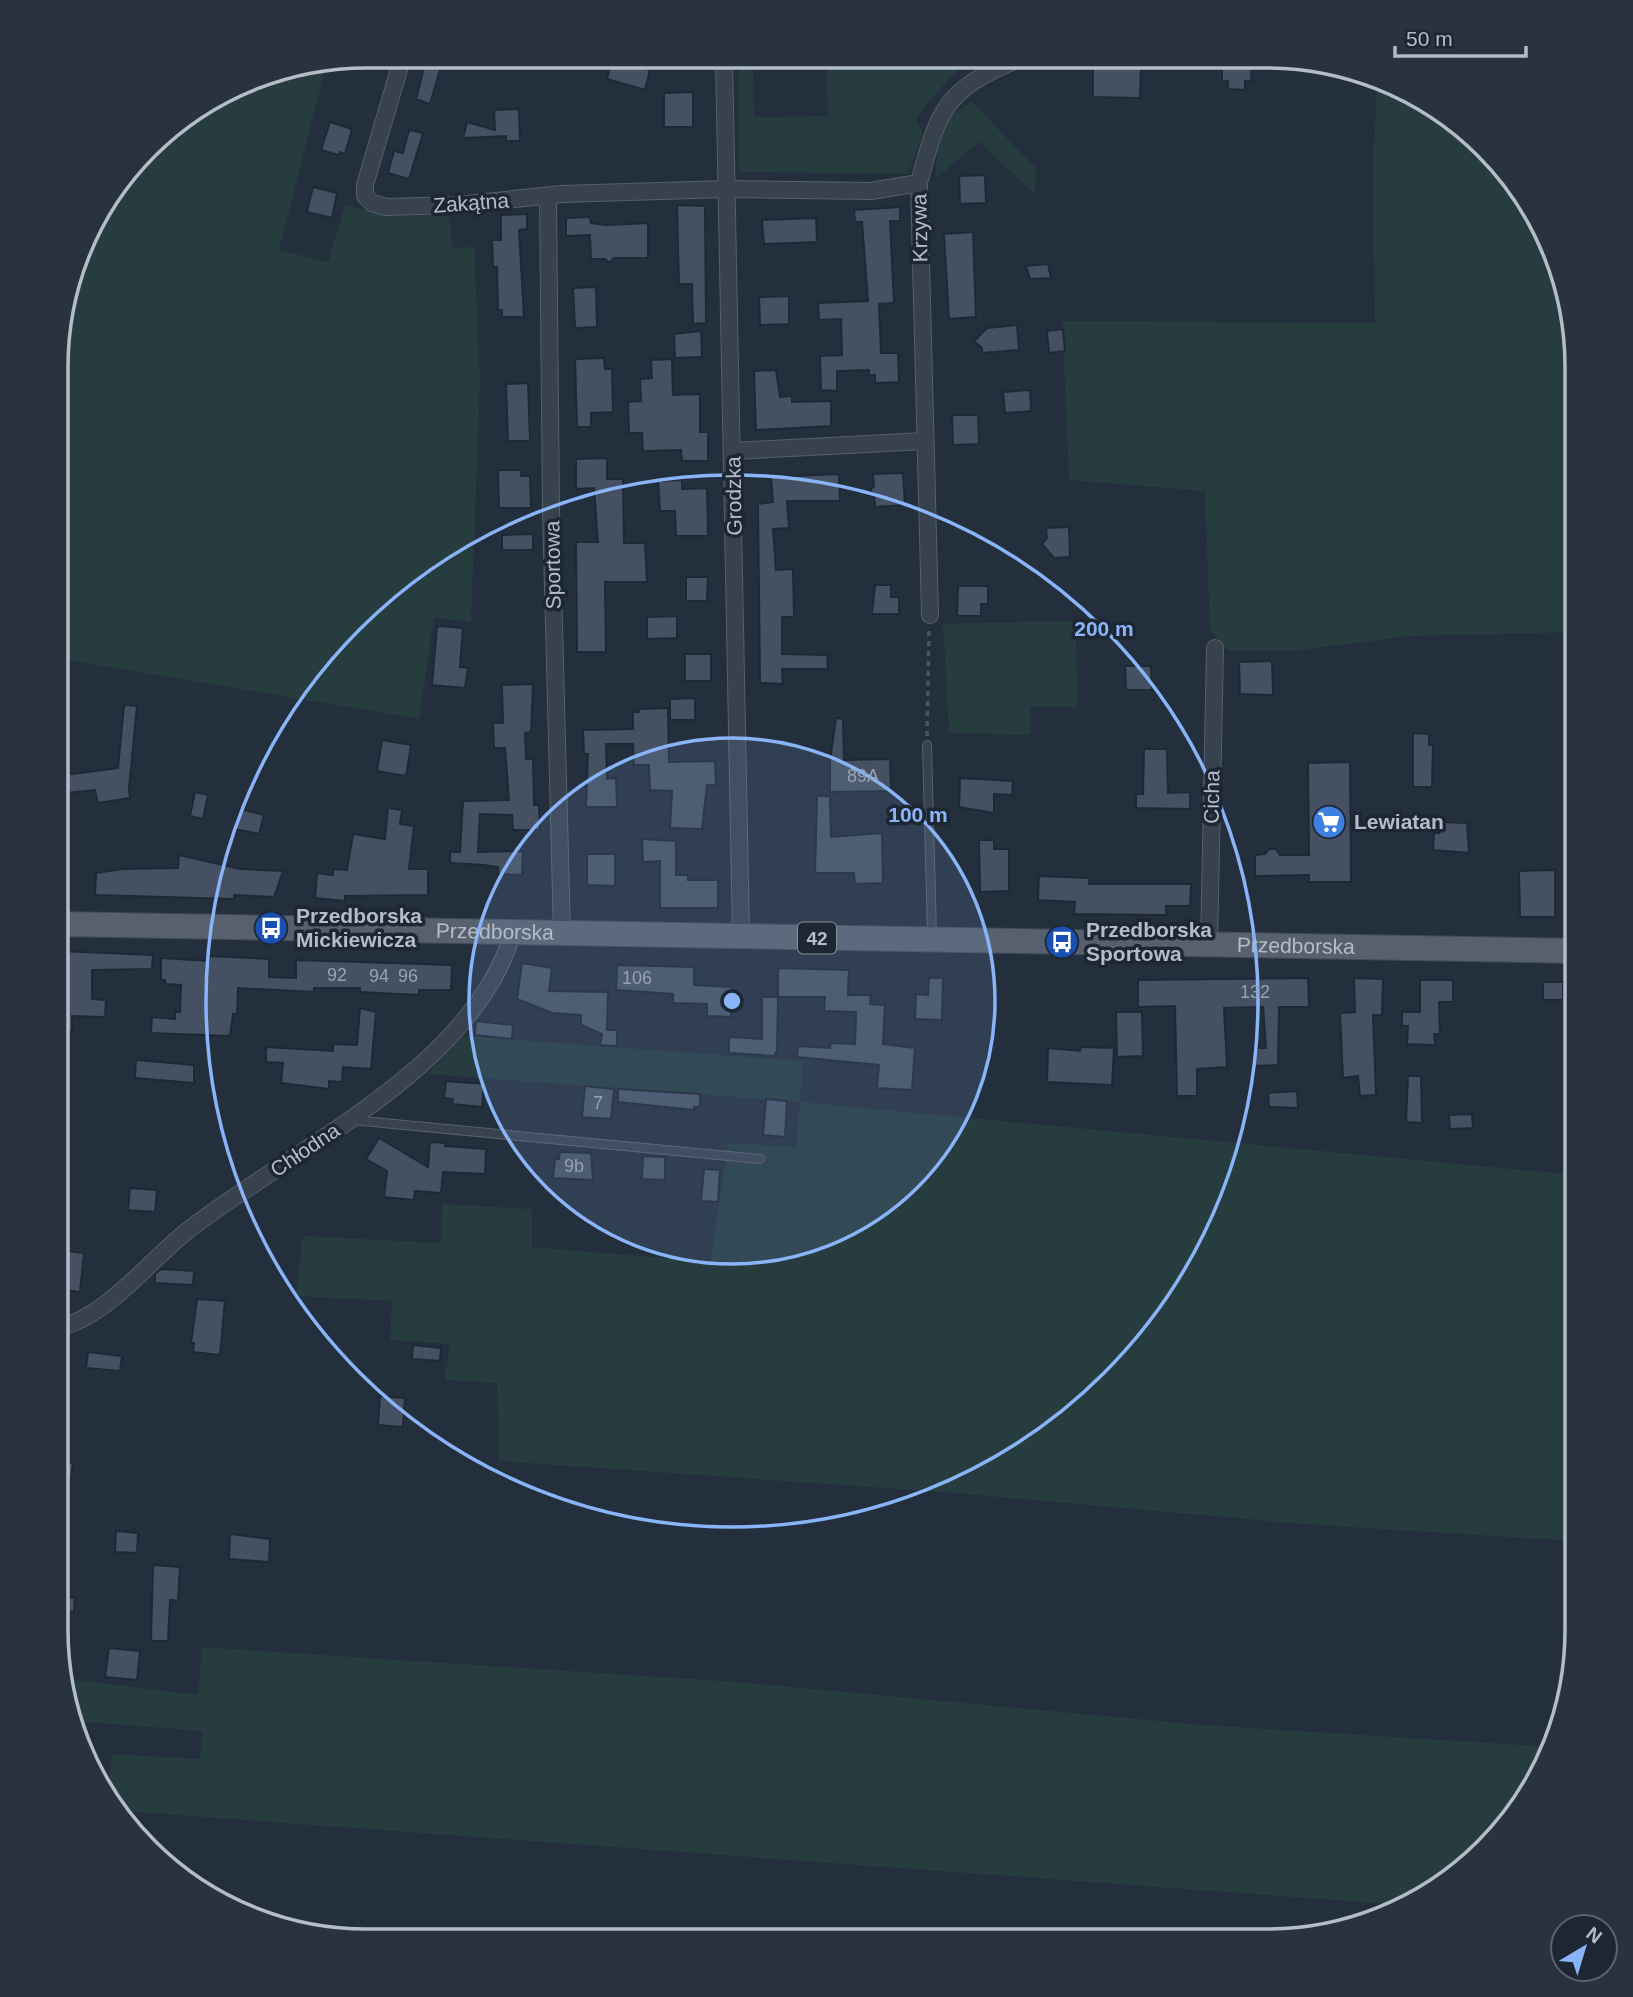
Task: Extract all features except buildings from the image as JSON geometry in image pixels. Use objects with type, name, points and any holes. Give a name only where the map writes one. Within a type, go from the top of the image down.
[{"type":"main road","name":"Przedborska","points":[[68,924],[1565,951]]},
{"type":"street","name":"Zakątna","points":[[399,68],[365,185],[365,196],[372,204],[386,207],[457,205],[548,198],[562,194],[726,188],[871,191],[919,183]]},
{"type":"street","name":"Grodzka","points":[[724,68],[741,936]]},
{"type":"street","name":"Krzywa","points":[[930,615],[919,183],[937,120],[954,94],[997,68]]},
{"type":"street","name":"Sportowa","points":[[548,198],[551,510],[562,933]]},
{"type":"street","points":[[733,451],[924,441]]},
{"type":"street","name":"Cicha","points":[[1209,946],[1214,648]]},
{"type":"street","name":"Chłodna","points":[[68,1324],[89,1317],[188,1230],[406,1080],[442,1044],[475,1005],[507,953],[513,932]]},
{"type":"lane","points":[[927,746],[933,940]]},
{"type":"lane","points":[[351,1119],[760,1159]]},
{"type":"path","points":[[927,746],[930,615]]},
{"type":"green space","points":[[739,68],[753,68],[754,117],[828,116],[826,68],[959,68],[916,120],[923,133],[908,174],[739,172]]},
{"type":"green space","points":[[325,72],[279,250],[328,262],[345,205],[388,216],[448,215],[453,248],[474,247],[480,383],[471,622],[434,618],[419,719],[68,660],[69,348],[78,290],[91,253],[108,218],[130,185],[156,156],[185,130],[235,99],[271,84],[309,74]]},
{"type":"green space","points":[[1377,90],[1432,119],[1477,156],[1514,201],[1542,253],[1555,290],[1564,348],[1565,632],[1411,636],[1300,650],[1228,650],[1210,631],[1205,491],[1069,480],[1062,321],[1375,323],[1373,169]]},
{"type":"green space","points":[[972,102],[1036,168],[1035,194],[979,142],[936,178],[937,144],[947,117]]},
{"type":"green space","points":[[1076,621],[1077,707],[1030,707],[1031,735],[949,733],[943,624]]},
{"type":"green space","points":[[463,1036],[803,1061],[800,1102],[428,1074]]},
{"type":"green space","points":[[800,1102],[1565,1174],[1565,1540],[1302,1524],[955,1493],[499,1461],[497,1383],[445,1380],[450,1344],[390,1340],[392,1301],[296,1296],[303,1236],[441,1243],[442,1204],[532,1209],[532,1247],[710,1262],[728,1143],[796,1147]]},
{"type":"green space","points":[[202,1647],[737,1682],[1203,1725],[1541,1746],[1514,1796],[1477,1841],[1432,1878],[1385,1904],[130,1812],[109,1781],[112,1754],[199,1759],[203,1731],[83,1722],[73,1679],[198,1695]]},
{"type":"place","name":"Lewiatan","points":[[1329,822]]},
{"type":"place","name":"Przedborska Mickiewicza","points":[[271,928]]},
{"type":"place","name":"Przedborska Sportowa","points":[[1062,942]]}]
